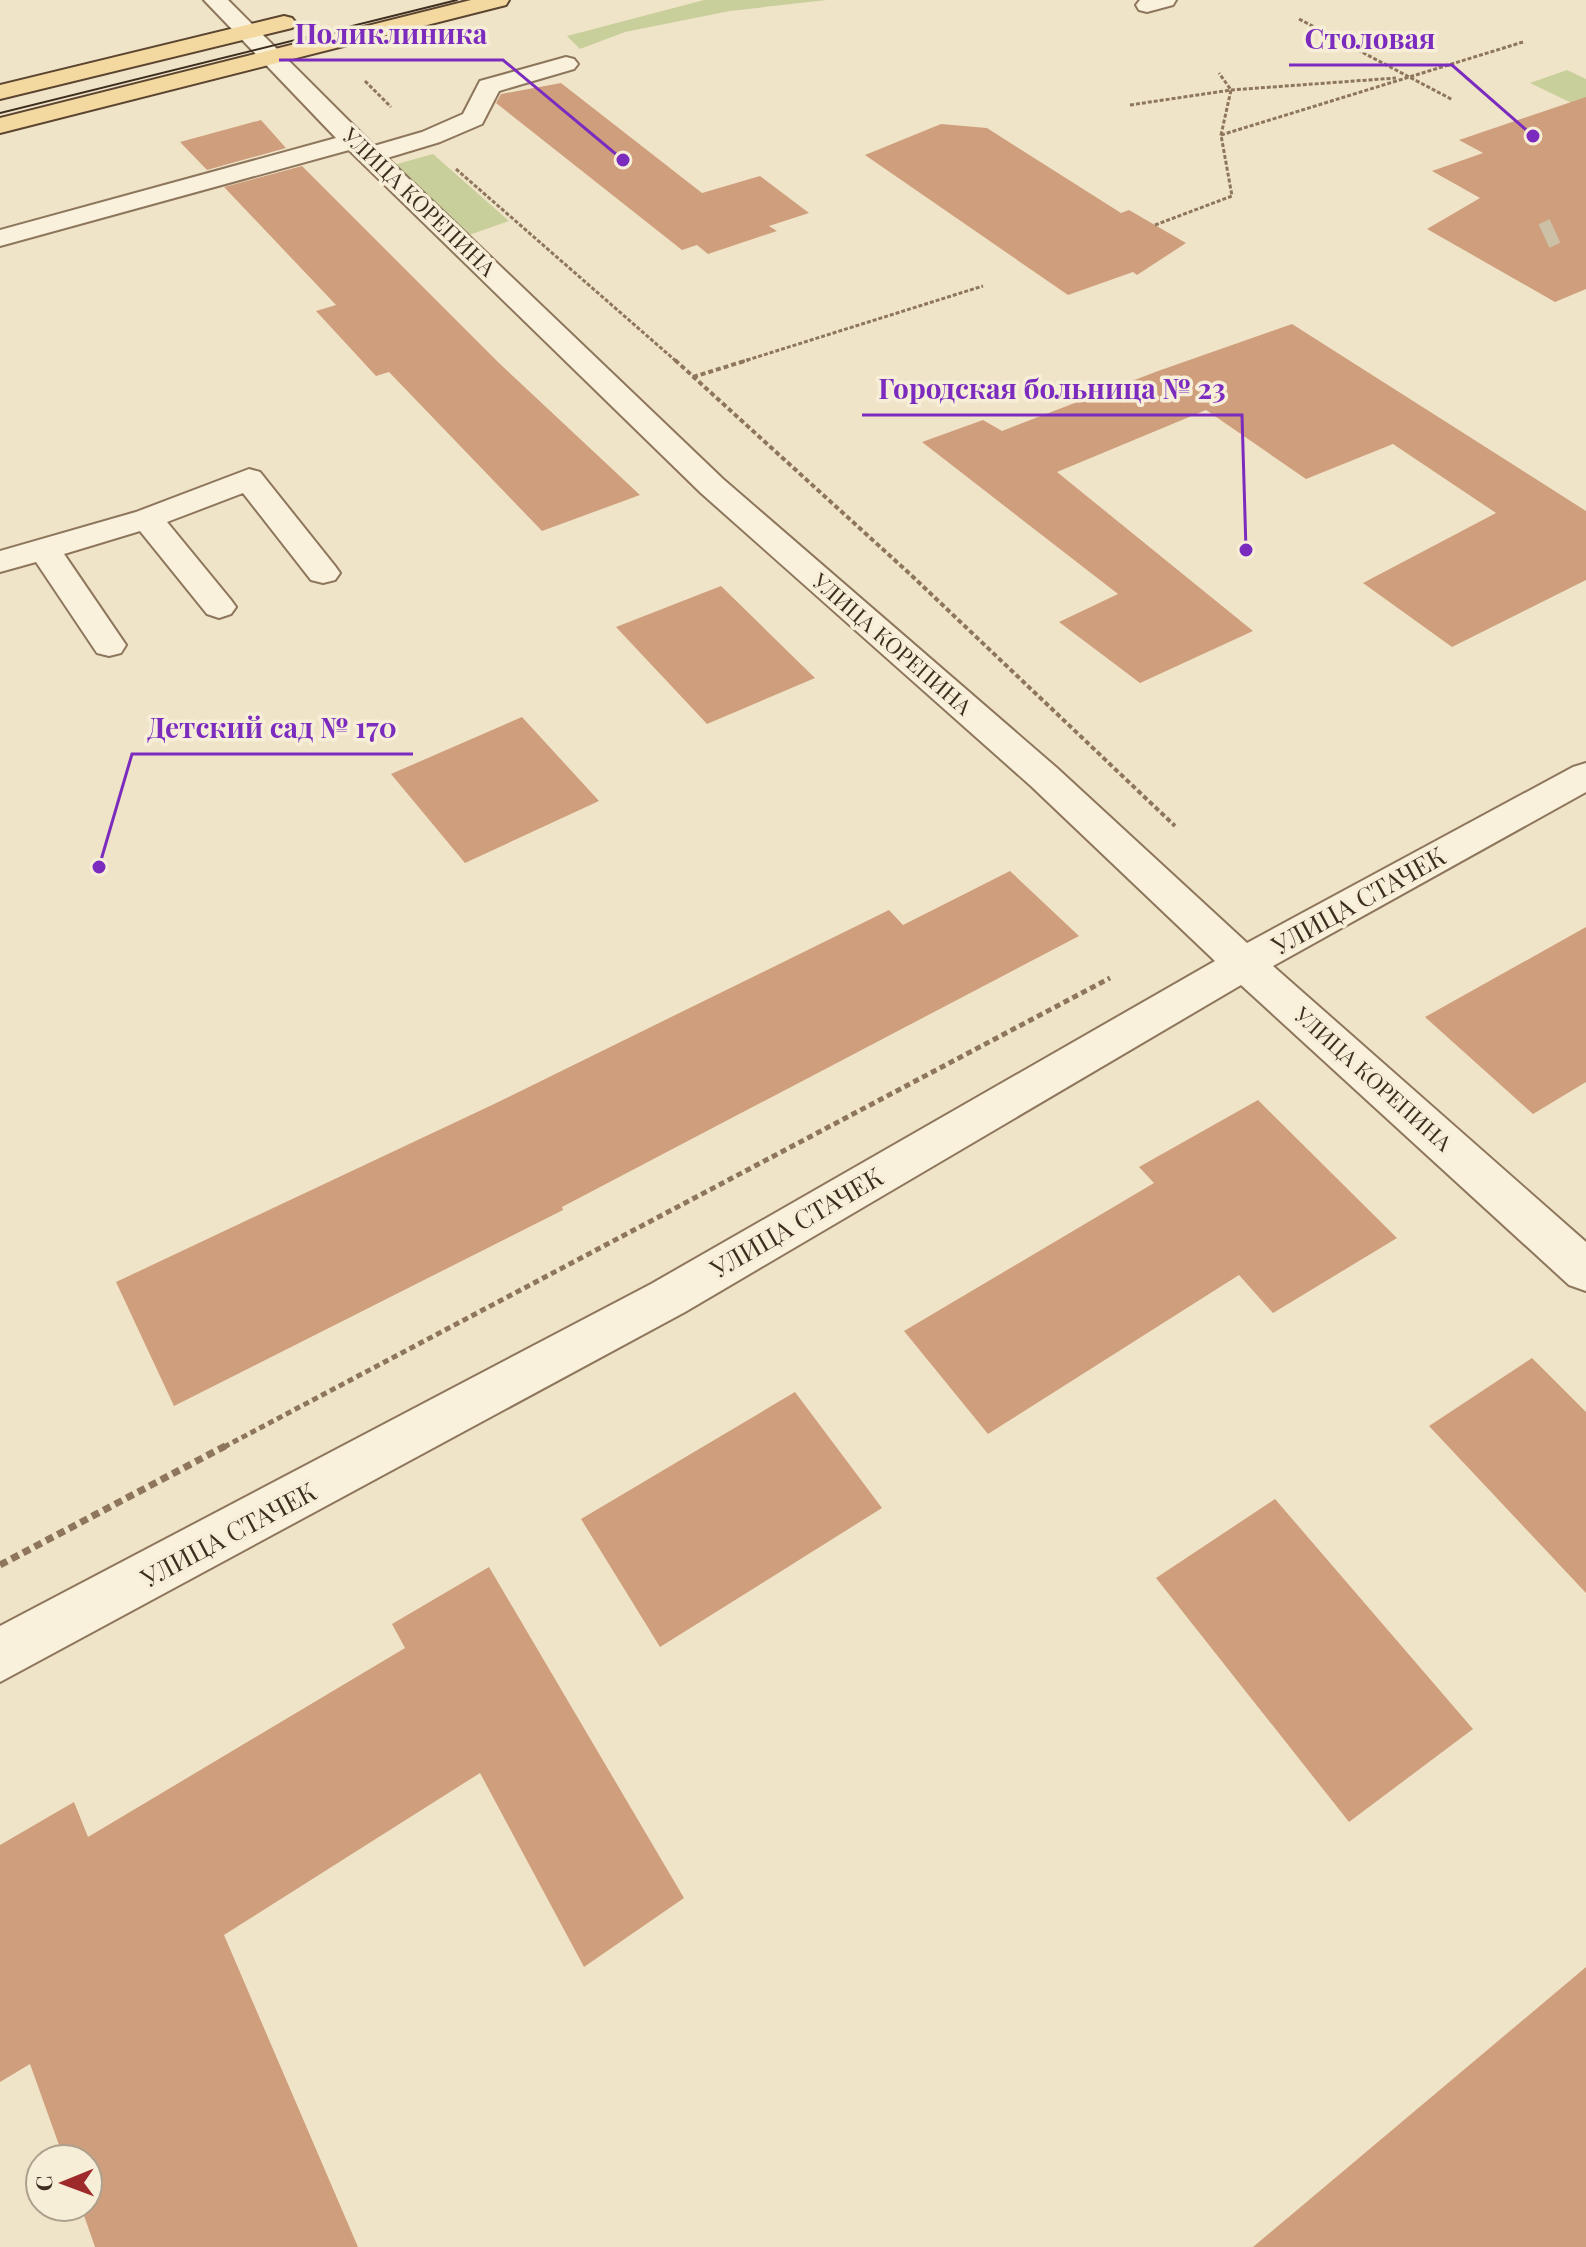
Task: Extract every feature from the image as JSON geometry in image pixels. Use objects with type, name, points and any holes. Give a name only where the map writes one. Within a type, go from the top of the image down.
[{"type":"main road","points":[[0,92],[498,0]]},
{"type":"main road","points":[[0,126],[257,43],[312,16]]},
{"type":"street","name":"УЛИЦА КОРЕПИНА","points":[[215,0],[712,486],[1044,777],[1245,965],[1586,1271]]},
{"type":"street","points":[[0,238],[363,147],[421,140],[473,119],[489,86],[566,64]]},
{"type":"street","points":[[0,562],[147,519],[249,479],[323,573]]},
{"type":"street","points":[[147,519],[219,607]]},
{"type":"street","points":[[45,550],[109,645]]},
{"type":"street","name":"УЛИЦА СТАЧЕК","points":[[0,1655],[668,1298],[1245,965],[1586,776]]},
{"type":"path","points":[[1299,19],[1453,100]]},
{"type":"path","points":[[1221,135],[1523,42]]},
{"type":"path","points":[[1155,225],[1232,196],[1221,135],[1231,90],[1219,73]]},
{"type":"path","points":[[1130,105],[1231,90],[1407,77]]},
{"type":"path","points":[[365,81],[421,140],[692,377],[1069,723],[1178,829]]},
{"type":"path","points":[[692,377],[983,286]]},
{"type":"path","points":[[0,1565],[1118,974]]},
{"type":"green space","points":[[704,0],[827,0],[730,11],[625,32],[580,49],[567,36]]},
{"type":"green space","points":[[1567,70],[1586,79],[1586,110],[1530,83]]},
{"type":"green space","points":[[433,154],[509,221],[469,235],[399,175],[397,164]]},
{"type":"building","points":[[561,83],[702,193],[760,176],[809,213],[769,226],[777,231],[708,254],[697,245],[682,250],[496,103],[501,94]]},
{"type":"building","points":[[1586,97],[1586,289],[1555,302],[1427,229],[1480,198],[1432,171],[1483,153],[1459,140]]},
{"type":"building","points":[[261,120],[286,148],[207,170],[180,142]]},
{"type":"building","points":[[941,124],[987,128],[1121,213],[1129,210],[1186,243],[1137,275],[1133,272],[1068,295],[865,155]]},
{"type":"building","points":[[302,166],[500,364],[640,495],[542,531],[389,372],[376,376],[316,311],[336,305],[224,187]]},
{"type":"building","points":[[1292,324],[1586,511],[1586,580],[1452,647],[1363,583],[1496,513],[1393,444],[1306,479],[1206,410],[1057,472],[1253,631],[1140,683],[1059,622],[1118,594],[922,442],[983,420],[1002,431]]},
{"type":"building","points":[[721,586],[815,678],[707,724],[616,627]]},
{"type":"building","points":[[522,717],[599,801],[465,863],[391,774]]},
{"type":"building","points":[[1010,871],[1079,936],[562,1207],[563,1210],[174,1406],[116,1282],[492,1105],[889,910],[903,925]]},
{"type":"building","points":[[1586,927],[1586,1082],[1533,1114],[1425,1017]]},
{"type":"building","points":[[1258,1100],[1397,1238],[1273,1313],[1239,1275],[988,1434],[904,1331],[1154,1183],[1139,1167]]},
{"type":"building","points":[[1532,1358],[1586,1412],[1586,1593],[1429,1426]]},
{"type":"building","points":[[795,1392],[882,1508],[660,1647],[581,1519]]},
{"type":"building","points":[[1275,1499],[1473,1729],[1349,1822],[1156,1578]]},
{"type":"building","points":[[489,1567],[684,1898],[584,1967],[480,1773],[224,1935],[358,2247],[95,2247],[87,2223],[104,2223],[104,2143],[58,2143],[30,2064],[0,2082],[0,1845],[74,1802],[88,1837],[405,1648],[392,1624]]},
{"type":"building","points":[[1586,1967],[1586,2247],[1253,2247]]},
{"type":"tunnel","points":[[1544,236],[1555,231]]},
{"type":"tram line","points":[[0,113],[457,0]]},
{"type":"place","name":"Столовая","points":[[1533,136]]},
{"type":"place","name":"Поликлиника","points":[[623,160]]},
{"type":"place","name":"Городская больница № 23","points":[[1246,550]]},
{"type":"place","name":"Детский сад № 170","points":[[99,867]]}]
